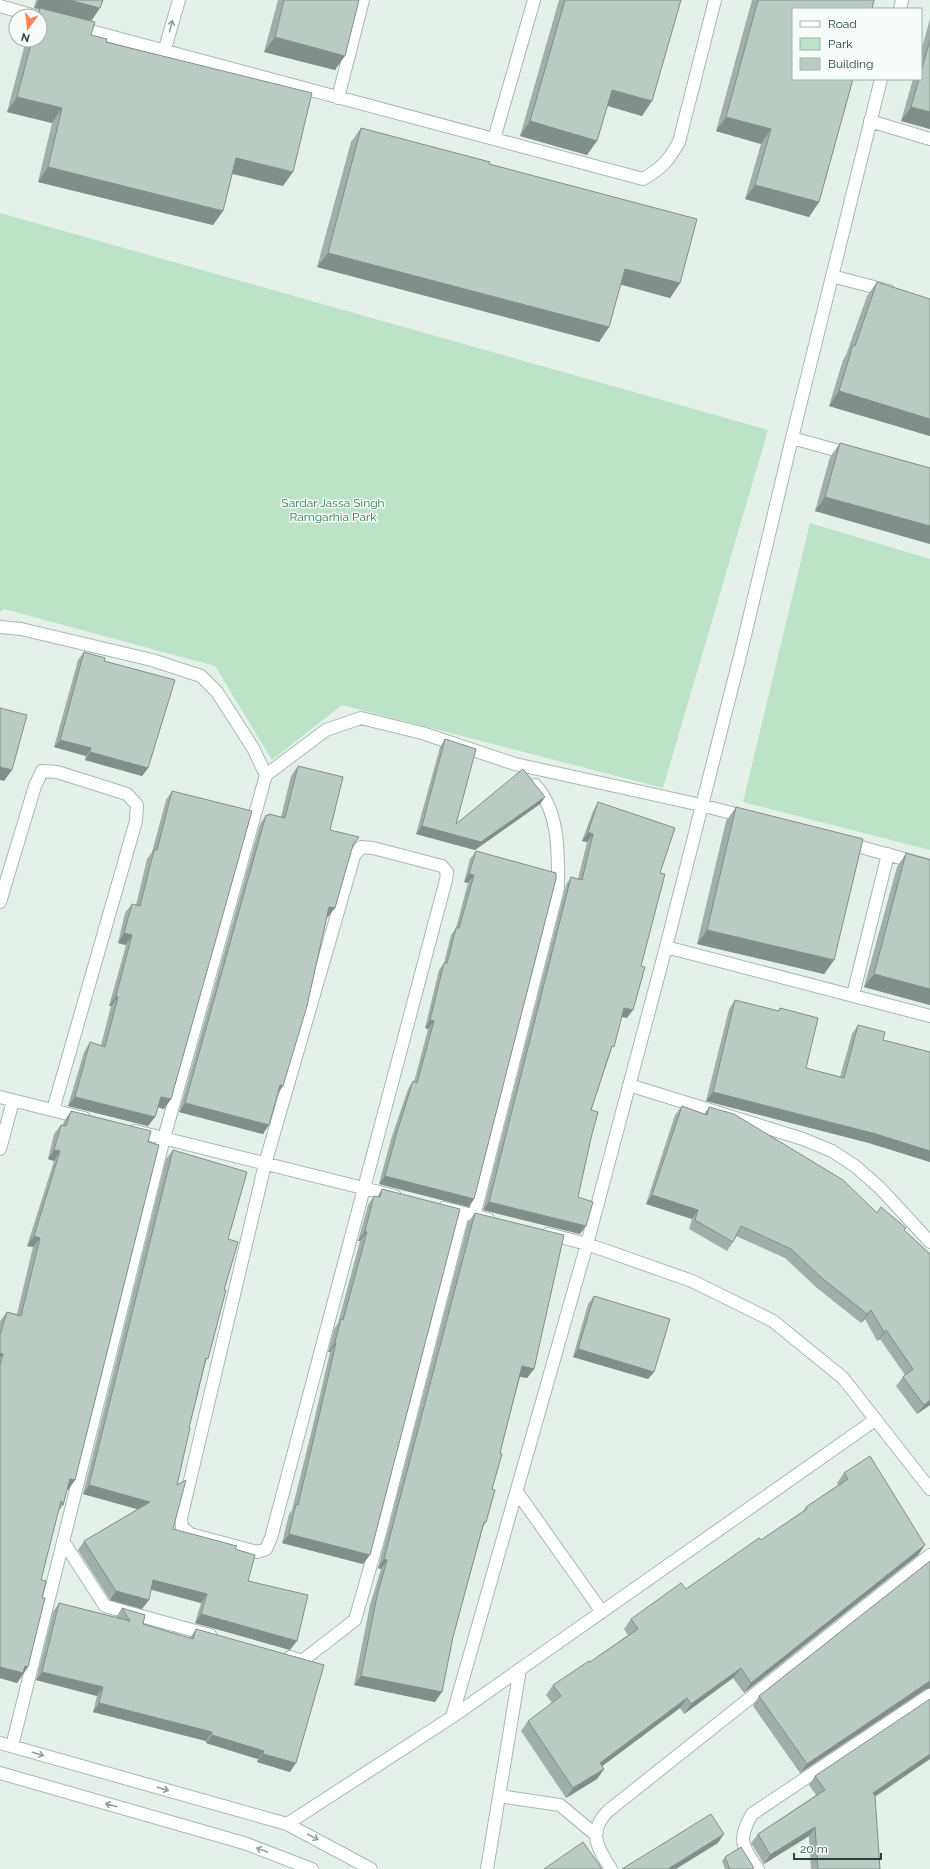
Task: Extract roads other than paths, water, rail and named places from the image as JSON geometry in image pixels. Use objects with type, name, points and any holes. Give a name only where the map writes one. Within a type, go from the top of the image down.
[{"type":"street","points":[[164,52],[178,0]]},
{"type":"street","points":[[338,98],[363,0]]},
{"type":"street","points":[[494,139],[534,0]]},
{"type":"street","points":[[62,23],[164,52],[643,179],[660,170],[670,159],[679,142],[715,0]]},
{"type":"street","points":[[452,1717],[587,1244],[666,947],[741,652],[792,438],[882,80]]},
{"type":"street","points":[[870,122],[930,139]]},
{"type":"street","points":[[832,276],[901,294]]},
{"type":"street","points":[[792,438],[862,458]]},
{"type":"street","points":[[0,627],[21,629],[152,660],[200,676],[217,692],[253,748],[266,775]]},
{"type":"street","points":[[12,1746],[164,1138],[266,775],[326,730],[361,718],[422,733],[515,764],[701,805],[761,821]]},
{"type":"street","points":[[280,1655],[302,1661],[355,1620],[384,1522],[558,888],[558,853],[552,813],[538,788],[515,764]]},
{"type":"street","points":[[0,902],[35,786],[42,771],[57,772],[127,794],[137,805],[136,821],[53,1110]]},
{"type":"street","points":[[836,840],[930,866]]},
{"type":"street","points":[[361,847],[373,848],[442,866],[447,872],[364,1188],[272,1538],[266,1549],[257,1552],[190,1534],[182,1527],[181,1518],[265,1164],[354,856],[361,847]]},
{"type":"street","points":[[853,995],[888,854]]},
{"type":"street","points":[[666,947],[930,1016]]},
{"type":"street","points":[[629,1085],[803,1139],[832,1151],[855,1166],[880,1188],[930,1242]]},
{"type":"street","points":[[0,1097],[97,1122]]},
{"type":"street","points":[[0,1149],[13,1101]]},
{"type":"street","points":[[127,1129],[410,1200]]},
{"type":"street","points":[[433,1206],[497,1222]]},
{"type":"street","points":[[535,1231],[587,1244],[692,1281],[773,1321],[843,1378],[930,1489]]},
{"type":"street","points":[[287,1824],[452,1717],[875,1420]]},
{"type":"street","points":[[517,1492],[602,1612]]},
{"type":"street","points":[[63,1541],[105,1606],[219,1638]]},
{"type":"street","points":[[611,1869],[597,1846],[596,1835],[601,1818],[930,1555]]},
{"type":"street","points":[[487,1869],[520,1670]]},
{"type":"street","points":[[758,1869],[743,1848],[743,1829],[752,1814],[930,1695]]},
{"type":"street","points":[[0,1743],[287,1824],[371,1869]]},
{"type":"street","points":[[0,1773],[244,1843],[312,1869]]},
{"type":"street","points":[[499,1796],[560,1805],[596,1835]]},
{"type":"park label","name":"Sardar Jassa Singh Ramgarhia Park","points":[[333,510]]}]
